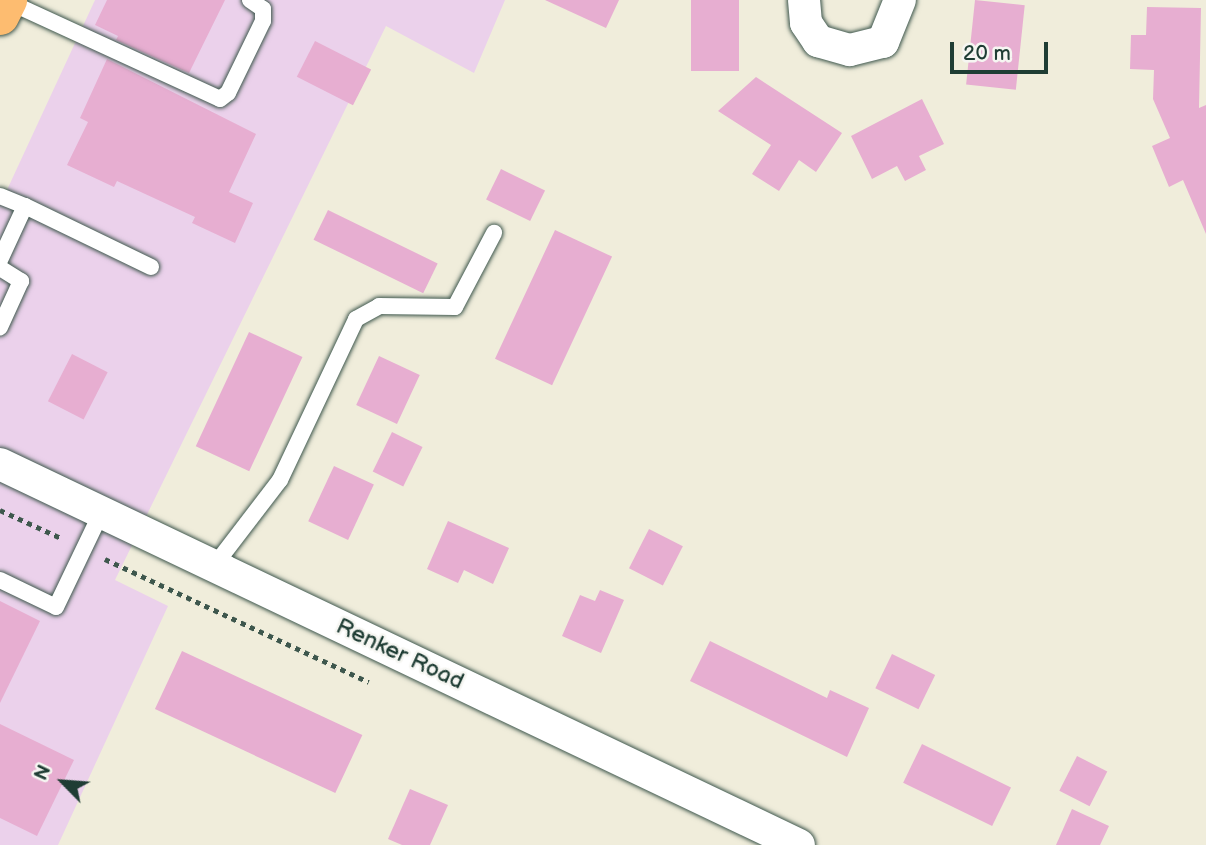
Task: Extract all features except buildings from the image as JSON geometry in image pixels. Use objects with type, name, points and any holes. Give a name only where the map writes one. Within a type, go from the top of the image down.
[{"type":"street","points":[[804,0],[806,23],[818,41],[850,50],[883,42],[900,0]]},
{"type":"street","name":"Renker Road","points":[[0,464],[799,845]]},
{"type":"lane","points":[[5,6],[220,99],[228,93],[262,21],[263,9],[250,0]]},
{"type":"lane","points":[[0,196],[151,267]]},
{"type":"lane","points":[[0,260],[25,206]]},
{"type":"lane","points":[[214,566],[280,480],[356,319],[379,306],[455,307],[494,233]]},
{"type":"lane","points":[[0,268],[21,281],[0,327]]},
{"type":"lane","points":[[0,580],[56,607],[101,513]]},
{"type":"path","points":[[0,510],[369,682]]},
{"type":"shaded area","points":[[95,0],[505,0],[474,73],[386,26],[115,580],[168,606],[58,845],[0,845],[0,205]]}]
